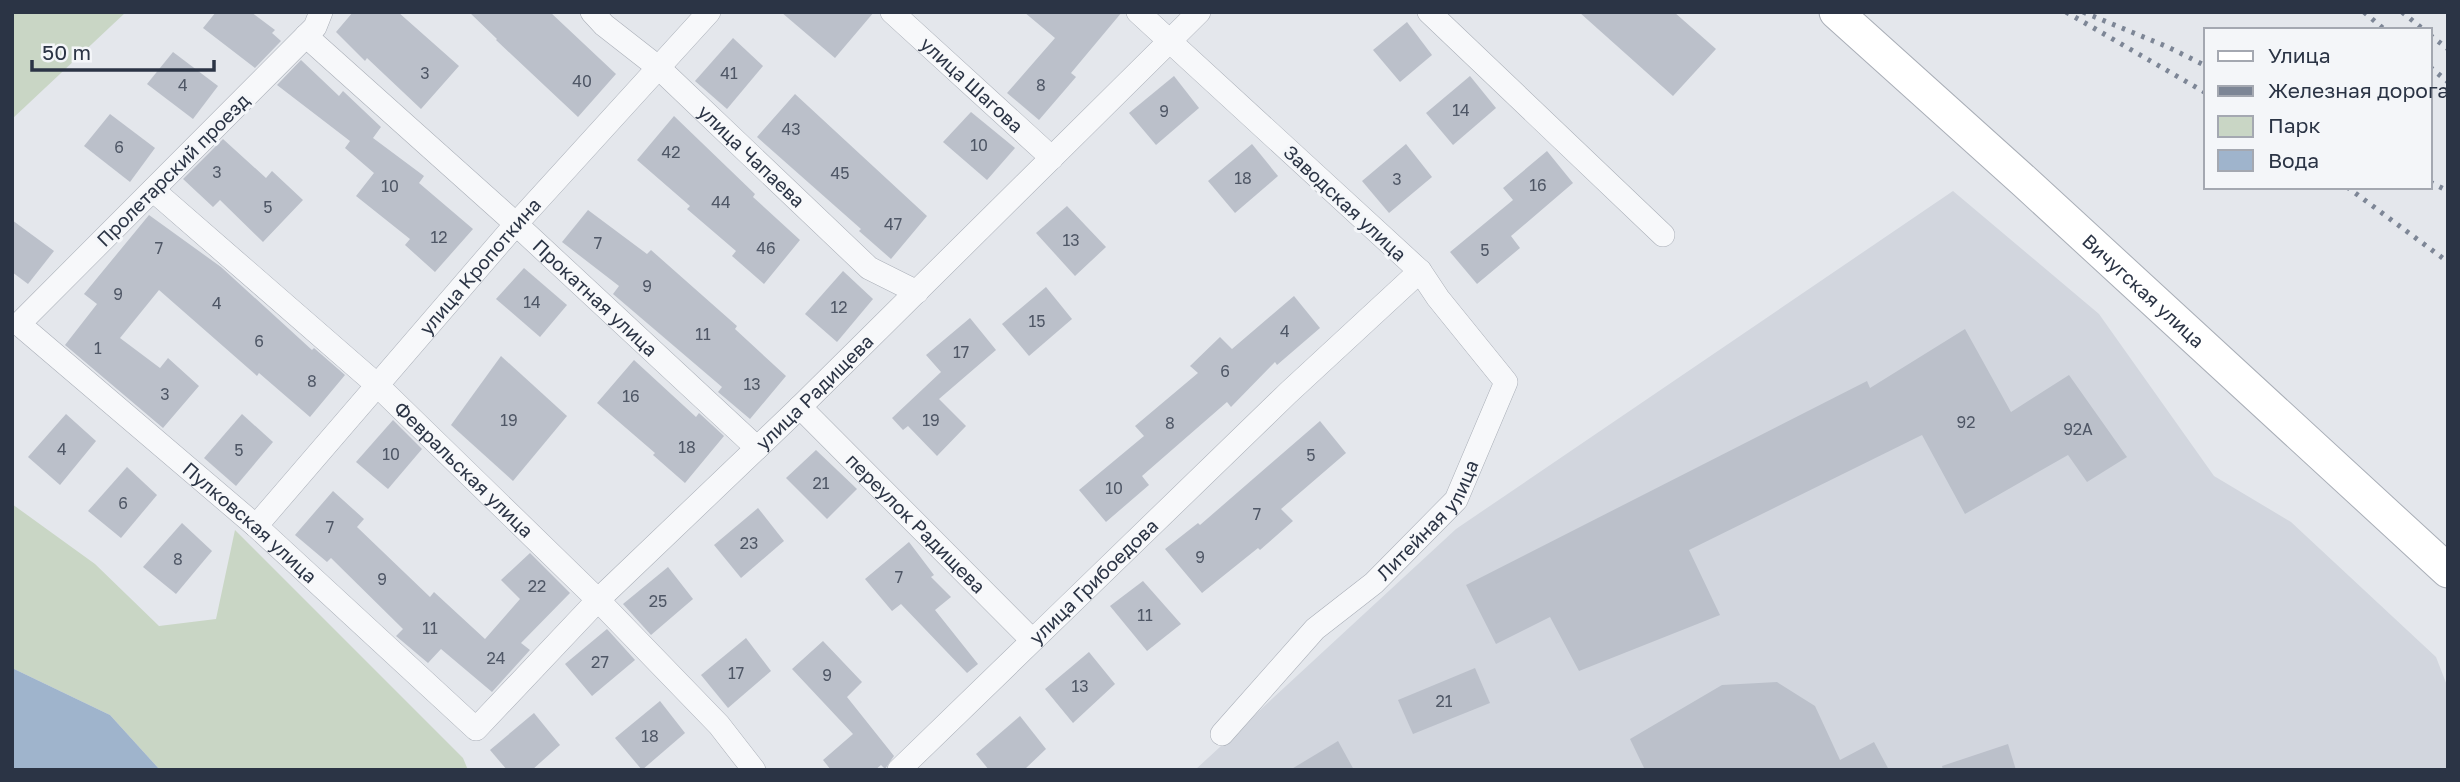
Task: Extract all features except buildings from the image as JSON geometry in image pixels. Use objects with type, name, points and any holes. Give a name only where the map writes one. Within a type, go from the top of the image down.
[{"type":"main road","name":"Вичугская улица","points":[[1836,12],[2448,571]]},
{"type":"street","name":"Пролетарский проезд","points":[[19,324],[315,27],[321,12]]},
{"type":"street","name":"улица Чапаева","points":[[592,12],[604,25],[659,68],[869,268],[917,292]]},
{"type":"street","name":"улица Кропоткина","points":[[256,526],[516,223],[709,12]]},
{"type":"street","name":"улица Шагова","points":[[892,12],[1052,158]]},
{"type":"street","name":"Заводская улица","points":[[1138,12],[1163,48],[1420,271],[1288,393]]},
{"type":"street","points":[[1163,48],[1199,12]]},
{"type":"street","points":[[1429,12],[1663,235]]},
{"type":"street","name":"Прокатная улица","points":[[306,36],[516,223],[757,448]]},
{"type":"street","name":"улица Радищева","points":[[476,729],[598,600],[800,407],[1163,48]]},
{"type":"street","name":"Февральская улица","points":[[153,190],[376,384],[598,600],[719,725],[754,770]]},
{"type":"street","name":"Литейная улица","points":[[1222,734],[1315,628],[1374,583],[1456,500],[1506,382],[1438,298],[1420,271]]},
{"type":"street","name":"Пулковская улица","points":[[19,324],[256,526],[476,729]]},
{"type":"street","name":"улица Грибоедова","points":[[899,770],[1288,393]]},
{"type":"street","name":"переулок Радищева","points":[[800,407],[1032,640]]},
{"type":"shaded area","points":[[1953,191],[2099,314],[2214,476],[2291,522],[2436,657],[2448,688],[2448,770],[1195,770],[1456,529]]},
{"type":"green space","points":[[12,12],[126,12],[12,119]]},
{"type":"green space","points":[[12,504],[95,564],[159,626],[216,619],[235,530],[463,758],[468,770],[160,770],[110,715],[12,668]]},
{"type":"water","points":[[12,668],[110,715],[160,770],[12,770]]},
{"type":"railway","points":[[2066,12],[2204,92]]},
{"type":"railway","points":[[2083,12],[2204,65]]},
{"type":"railway","points":[[2364,12],[2383,28]]},
{"type":"railway","points":[[2402,12],[2422,28]]},
{"type":"railway","points":[[2432,37],[2448,49]]},
{"type":"railway","points":[[2432,69],[2448,82]]},
{"type":"railway","points":[[2432,183],[2448,191]]},
{"type":"railway","points":[[2350,189],[2448,262]]}]
